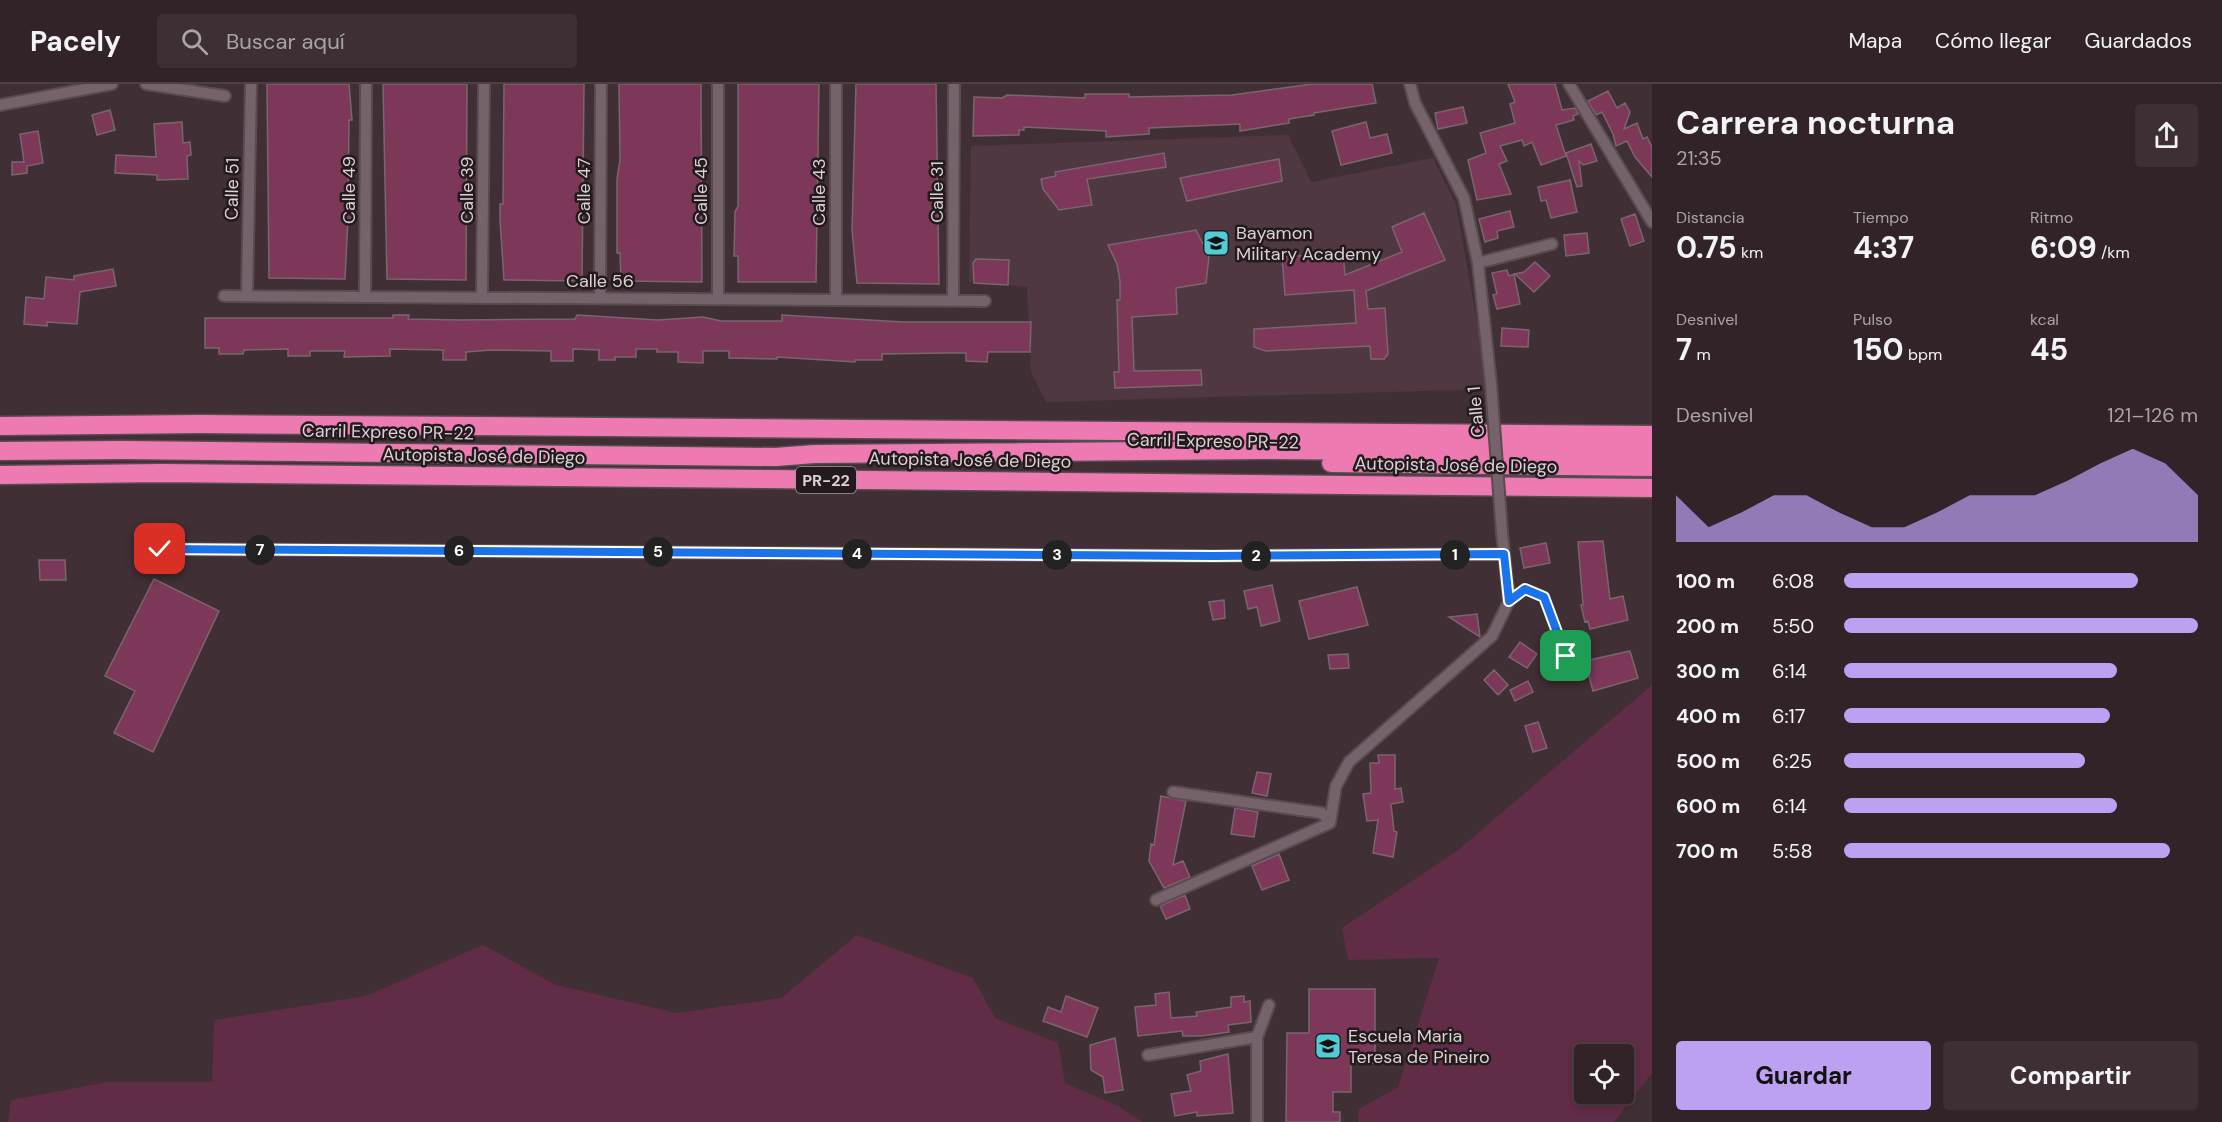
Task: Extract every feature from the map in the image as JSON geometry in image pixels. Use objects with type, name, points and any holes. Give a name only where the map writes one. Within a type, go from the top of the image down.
[{"type":"highway","name":"Autopista José de Diego","points":[[0,426],[200,424],[1652,435]]},
{"type":"highway","name":"Carril Expreso PR-22","points":[[0,451],[123,450],[775,457],[815,454],[1263,450],[1652,453]]},
{"type":"highway","name":"Carril Expreso PR-22","points":[[775,457],[816,462],[1145,461],[1652,467]]},
{"type":"highway","name":"Autopista José de Diego","points":[[0,474],[162,473],[1652,488]]},
{"type":"street","points":[[0,105],[112,84]]},
{"type":"street","points":[[146,84],[225,96]]},
{"type":"street","name":"Calle 51","points":[[247,296],[251,84]]},
{"type":"street","name":"Calle 49","points":[[365,296],[366,84]]},
{"type":"street","name":"Calle 39","points":[[482,297],[484,84]]},
{"type":"street","name":"Calle 47","points":[[600,297],[601,84]]},
{"type":"street","name":"Calle 45","points":[[718,84],[718,298]]},
{"type":"street","name":"Calle 43","points":[[836,84],[836,299]]},
{"type":"street","name":"Calle 31","points":[[953,300],[954,84]]},
{"type":"street","name":"Calle 1","points":[[1410,84],[1415,103],[1464,198],[1478,262],[1491,384],[1509,601]]},
{"type":"street","points":[[1569,84],[1652,222]]},
{"type":"street","points":[[1478,262],[1552,244]]},
{"type":"street","name":"Calle 56","points":[[224,296],[985,300]]},
{"type":"street","points":[[160,549],[1214,556],[1504,554]]},
{"type":"street","points":[[1330,823],[1336,786],[1349,762],[1492,636],[1509,601]]},
{"type":"street","points":[[1173,792],[1322,813],[1330,823]]},
{"type":"street","points":[[1156,900],[1330,823]]},
{"type":"street","points":[[1257,1122],[1257,1037],[1269,1005]]},
{"type":"street","points":[[1148,1055],[1257,1037]]},
{"type":"lane","points":[[1509,601],[1525,589],[1544,597],[1566,656]]},
{"type":"shaded area","name":"Bayamon Military Academy","points":[[1288,135],[1311,182],[1433,158],[1456,205],[1489,389],[1046,402],[1031,372],[1027,287],[969,281],[971,146]]},
{"type":"shaded area","points":[[1652,685],[1652,1073],[1634,1096],[1634,1044],[1574,1044],[1574,1104],[1628,1104],[1614,1122],[1358,1122],[1359,1109],[1398,1087],[1439,958],[1348,960],[1342,928],[1458,850]]},
{"type":"shaded area","points":[[857,935],[973,978],[995,1018],[1058,1043],[1065,1083],[1118,1106],[1142,1122],[8,1122],[11,1100],[108,1082],[212,1082],[214,1020],[366,996],[483,945],[556,985],[677,1013],[781,998]]},
{"type":"building","points":[[267,84],[349,84],[352,120],[349,120],[348,208],[352,208],[351,219],[348,219],[345,279],[269,278]]},
{"type":"building","points":[[383,84],[467,84],[466,280],[387,279]]},
{"type":"building","points":[[504,84],[584,84],[582,281],[504,280],[500,204],[503,204]]},
{"type":"building","points":[[619,84],[701,84],[702,282],[621,281],[620,253],[617,253],[617,179],[620,160]]},
{"type":"building","points":[[738,84],[819,84],[816,282],[738,282],[738,256],[734,256],[735,212],[738,206]]},
{"type":"building","points":[[856,84],[936,84],[939,284],[857,283],[852,230]]},
{"type":"building","points":[[1312,84],[1372,84],[1376,103],[1314,113],[1314,115],[1289,119],[1289,123],[1240,131],[1240,124],[1149,128],[1149,134],[1106,137],[1106,131],[1024,127],[1024,130],[1019,130],[1019,135],[973,136],[974,97],[1002,98],[1007,95],[1085,98],[1085,94],[1129,94],[1129,97],[1232,95]]},
{"type":"building","points":[[1508,84],[1555,84],[1562,110],[1575,108],[1578,114],[1573,116],[1574,120],[1556,125],[1566,156],[1541,165],[1532,142],[1524,146],[1522,140],[1500,146],[1507,161],[1499,164],[1511,194],[1477,200],[1468,160],[1486,153],[1480,133],[1515,123],[1510,104],[1515,102]]},
{"type":"building","points":[[1608,91],[1617,108],[1625,103],[1630,112],[1624,129],[1637,123],[1643,139],[1647,137],[1652,147],[1652,177],[1635,157],[1627,141],[1616,146],[1602,112],[1596,115],[1588,101]]},
{"type":"building","points":[[1463,107],[1467,123],[1438,129],[1435,113]]},
{"type":"building","points":[[110,110],[115,130],[97,135],[92,115]]},
{"type":"building","points":[[182,122],[183,143],[190,142],[191,155],[187,156],[188,179],[157,180],[157,175],[115,173],[116,155],[156,157],[154,124]]},
{"type":"building","points":[[1366,122],[1370,138],[1387,134],[1392,153],[1341,165],[1332,131]]},
{"type":"building","points":[[38,131],[43,163],[27,166],[27,173],[12,175],[12,162],[24,162],[20,134]]},
{"type":"building","points":[[1591,144],[1597,161],[1583,165],[1579,161],[1582,186],[1577,187],[1566,153]]},
{"type":"building","points":[[1164,153],[1166,167],[1087,179],[1092,205],[1059,210],[1043,189],[1041,179],[1056,176],[1055,172]]},
{"type":"building","points":[[1279,159],[1282,181],[1187,201],[1180,178]]},
{"type":"building","points":[[1570,180],[1577,212],[1551,218],[1546,200],[1541,201],[1538,187]]},
{"type":"building","points":[[1510,211],[1514,227],[1497,231],[1498,238],[1485,242],[1479,219]]},
{"type":"building","points":[[1424,213],[1445,260],[1366,291],[1368,309],[1385,308],[1388,354],[1384,359],[1371,359],[1370,346],[1266,351],[1254,347],[1254,329],[1356,323],[1354,290],[1285,295],[1282,257],[1343,253],[1345,275],[1402,252],[1392,227]]},
{"type":"building","points":[[1635,214],[1644,241],[1630,246],[1621,219]]},
{"type":"building","points":[[1196,230],[1209,256],[1206,283],[1176,288],[1177,314],[1132,317],[1134,371],[1201,370],[1202,385],[1115,388],[1114,372],[1119,372],[1117,300],[1120,300],[1120,281],[1117,264],[1108,245]]},
{"type":"building","points":[[1587,233],[1589,253],[1566,256],[1564,235]]},
{"type":"building","points":[[976,259],[1009,260],[1008,285],[974,283],[973,263]]},
{"type":"building","points":[[1535,262],[1550,276],[1534,292],[1515,274],[1524,272]]},
{"type":"building","points":[[113,269],[116,286],[80,292],[77,324],[47,322],[47,326],[24,324],[26,297],[44,299],[46,277],[74,280],[74,276]]},
{"type":"building","points":[[1507,270],[1509,276],[1514,274],[1520,304],[1497,309],[1493,295],[1497,294],[1492,273]]},
{"type":"building","points":[[393,315],[409,315],[408,319],[461,320],[575,319],[577,315],[658,320],[703,317],[721,321],[782,321],[782,315],[904,322],[1031,322],[1030,352],[988,352],[987,362],[966,361],[966,353],[945,353],[882,354],[882,360],[855,360],[855,362],[777,357],[777,359],[729,358],[729,351],[703,351],[703,363],[678,362],[678,352],[657,352],[657,349],[636,349],[636,357],[599,360],[599,350],[573,349],[573,361],[551,361],[551,351],[466,352],[466,360],[443,360],[443,350],[390,349],[390,356],[344,357],[345,351],[310,351],[310,356],[288,356],[288,349],[244,350],[243,354],[219,354],[219,348],[205,348],[205,318],[393,318]]},
{"type":"building","points":[[1502,328],[1529,330],[1528,347],[1501,346]]},
{"type":"building","points":[[1603,541],[1610,599],[1623,596],[1628,620],[1590,629],[1588,621],[1585,622],[1581,605],[1583,605],[1578,542]]},
{"type":"building","points":[[1546,543],[1550,563],[1524,568],[1520,548]]},
{"type":"building","points":[[39,560],[65,560],[66,580],[40,580]]},
{"type":"building","points":[[154,579],[219,611],[153,752],[114,733],[135,691],[105,676]]},
{"type":"building","points":[[1272,585],[1280,621],[1261,626],[1257,607],[1248,609],[1244,591]]},
{"type":"building","points":[[1357,587],[1368,625],[1309,639],[1299,601]]},
{"type":"building","points":[[1224,600],[1225,618],[1213,620],[1209,602]]},
{"type":"building","points":[[1477,614],[1480,637],[1449,617]]},
{"type":"building","points":[[1520,642],[1537,654],[1527,668],[1509,657]]},
{"type":"building","points":[[1630,651],[1638,678],[1593,691],[1585,661]]},
{"type":"building","points":[[1348,654],[1349,668],[1330,669],[1328,655]]},
{"type":"building","points":[[1494,670],[1508,685],[1498,695],[1484,680]]},
{"type":"building","points":[[1528,681],[1533,692],[1515,701],[1510,690]]},
{"type":"building","points":[[1538,722],[1547,748],[1533,752],[1525,726]]},
{"type":"building","points":[[1378,755],[1395,755],[1395,789],[1401,788],[1403,802],[1391,804],[1394,831],[1397,832],[1393,857],[1373,853],[1378,820],[1367,821],[1363,794],[1371,793],[1370,763],[1379,763]]},
{"type":"building","points":[[1257,772],[1271,774],[1267,796],[1252,793]]},
{"type":"building","points":[[1161,796],[1186,801],[1173,865],[1183,861],[1190,877],[1164,888],[1149,861],[1151,844],[1154,845]]},
{"type":"building","points":[[1235,808],[1258,812],[1254,837],[1231,834]]},
{"type":"building","points":[[1279,854],[1289,880],[1262,890],[1252,866]]},
{"type":"building","points":[[1185,895],[1190,909],[1166,919],[1160,906]]},
{"type":"building","points":[[1309,989],[1375,989],[1375,1063],[1351,1063],[1351,1092],[1333,1092],[1333,1112],[1340,1112],[1340,1122],[1286,1122],[1287,1033],[1309,1033]]},
{"type":"building","points":[[1169,992],[1171,1018],[1197,1016],[1196,1012],[1231,1007],[1231,997],[1244,996],[1244,1002],[1250,1001],[1251,1022],[1228,1025],[1229,1032],[1201,1036],[1183,1036],[1182,1031],[1138,1036],[1135,1007],[1156,1005],[1155,994]]},
{"type":"building","points":[[1066,996],[1098,1008],[1087,1037],[1043,1021],[1048,1007],[1061,1012]]},
{"type":"building","points":[[1115,1038],[1123,1090],[1105,1093],[1103,1077],[1091,1070],[1090,1045]]},
{"type":"building","points":[[1228,1054],[1233,1113],[1197,1116],[1197,1112],[1175,1116],[1171,1094],[1191,1091],[1187,1075],[1201,1071],[1200,1061]]},
{"type":"place","name":"Bayamon Military Academy","points":[[1216,243]]},
{"type":"place","name":"Escuela Maria Teresa de Pineiro","points":[[1328,1046]]},
{"type":"route","points":[[160,549],[1214,556],[1504,554],[1509,601],[1525,589],[1544,597],[1566,656]]}]
